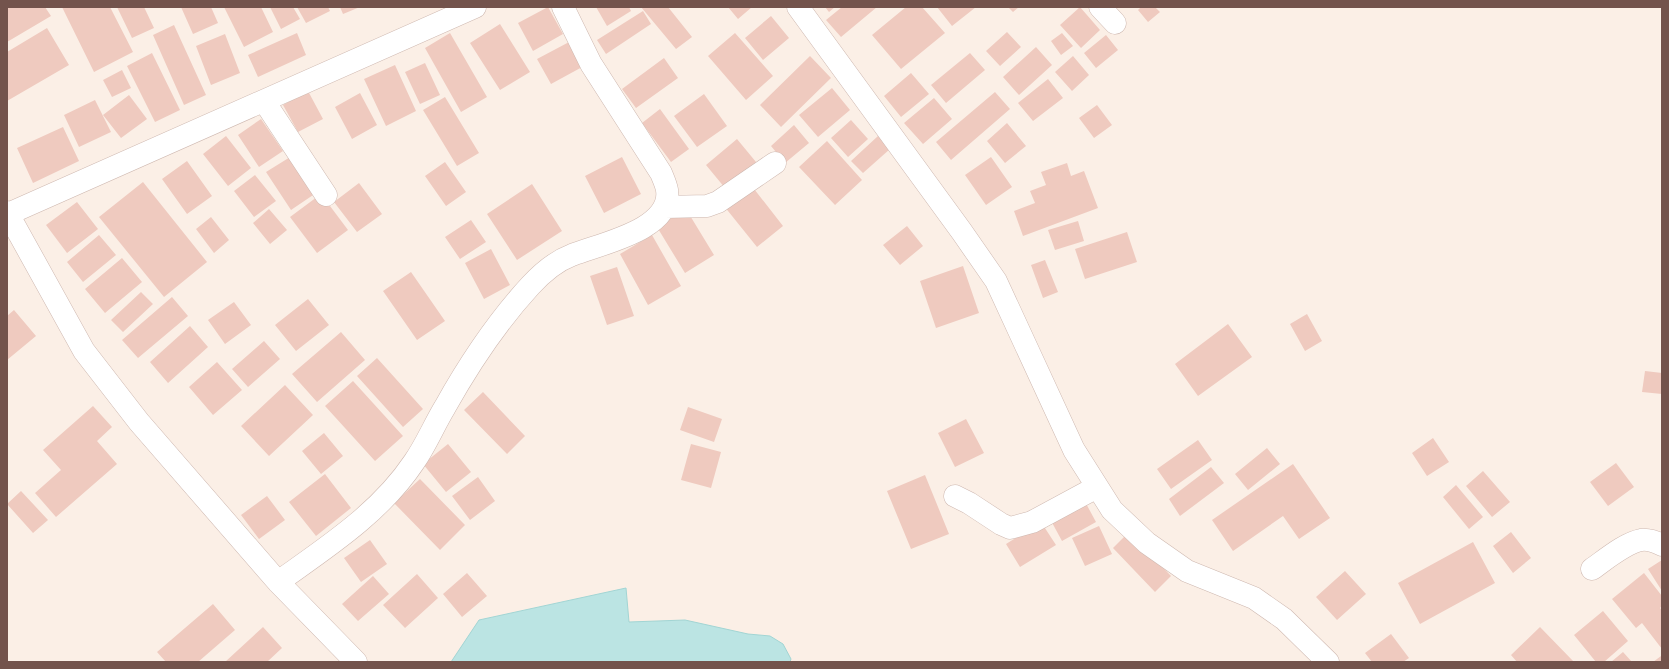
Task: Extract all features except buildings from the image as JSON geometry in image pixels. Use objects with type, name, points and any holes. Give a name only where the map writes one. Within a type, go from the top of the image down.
[{"type":"street","points":[[278,582],[350,529],[384,499],[414,462],[467,369],[501,322],[531,285],[549,268],[570,256],[643,228],[657,218],[665,207],[667,191],[661,173],[591,64],[563,7]]},
{"type":"street","points":[[798,7],[962,232],[996,282],[1074,450],[1112,510],[1147,543],[1188,571],[1254,598],[1284,619],[1328,662]]},
{"type":"street","points":[[1100,7],[1115,23]]},
{"type":"street","points":[[356,662],[278,582],[139,422],[84,351],[8,213],[264,101],[464,9]]},
{"type":"street","points":[[264,101],[326,194]]},
{"type":"street","points":[[665,207],[707,206],[718,202],[775,163]]},
{"type":"street","points":[[955,496],[1010,528],[1032,522],[1097,487]]},
{"type":"street","points":[[1592,569],[1620,550],[1641,540],[1653,541],[1662,545]]},
{"type":"water","points":[[626,588],[629,622],[685,620],[748,634],[770,636],[783,644],[791,659],[790,662],[451,662],[479,620]]}]
